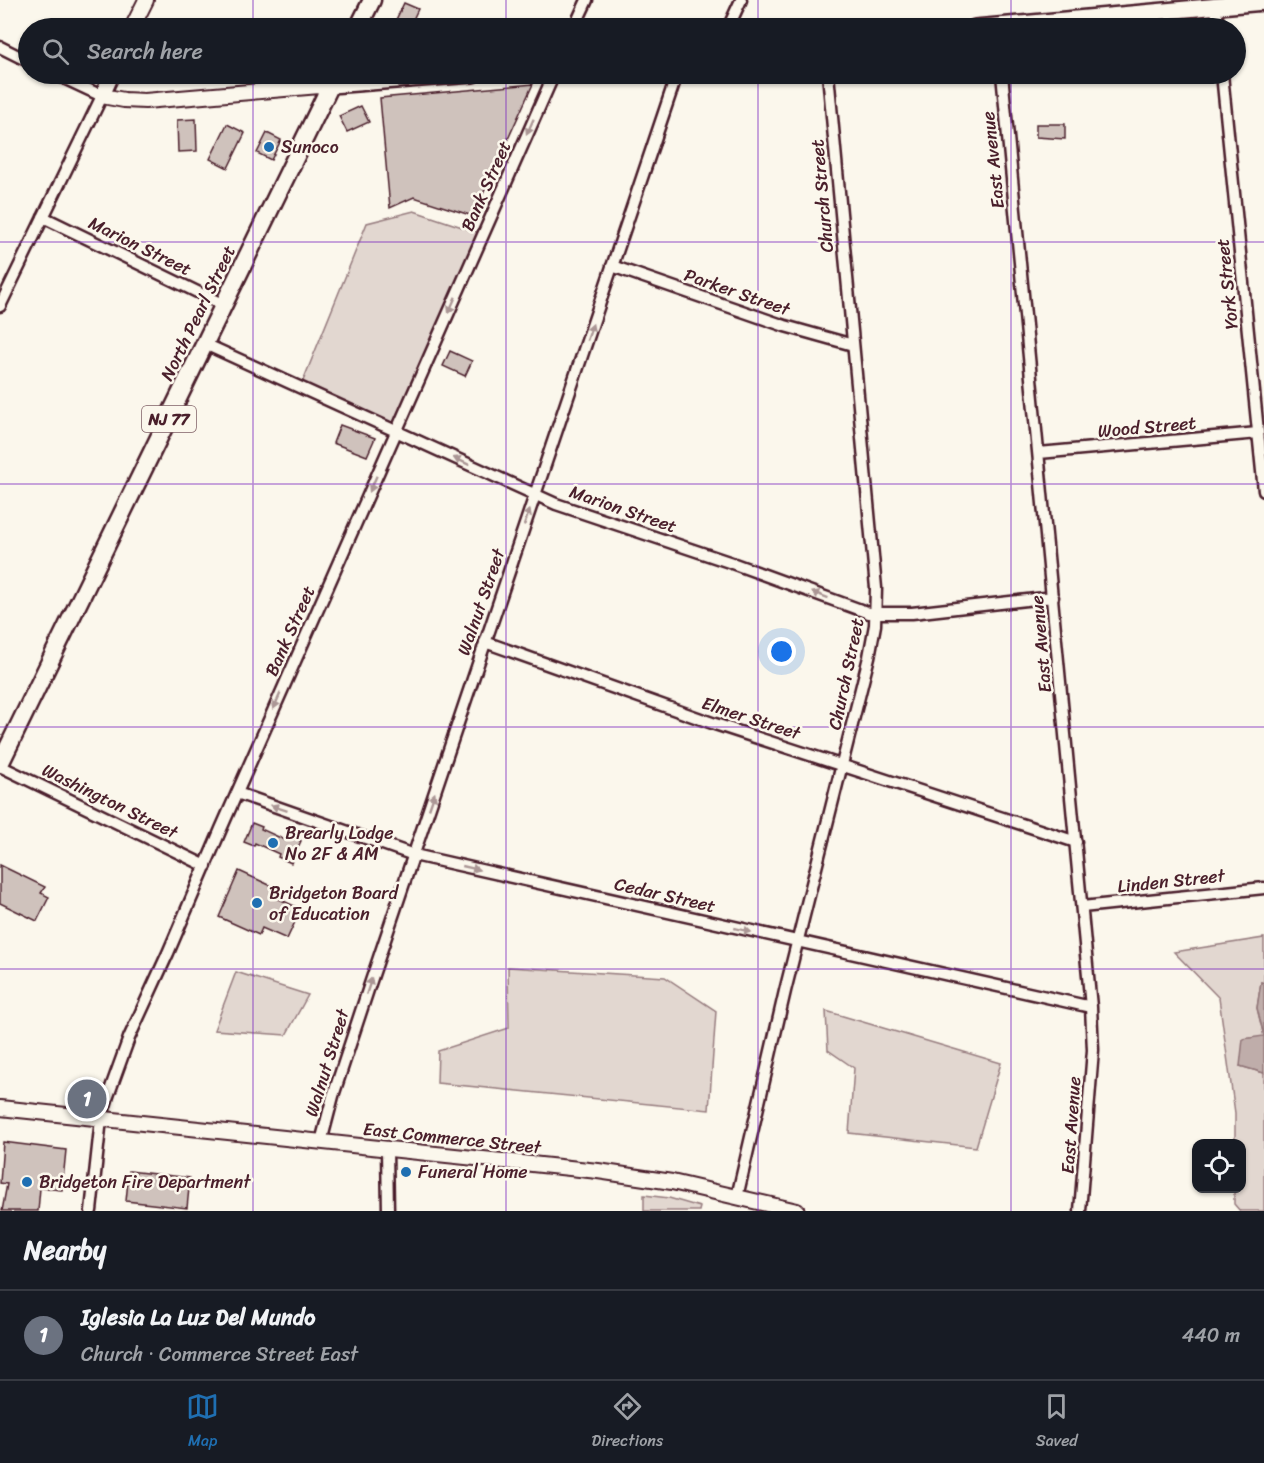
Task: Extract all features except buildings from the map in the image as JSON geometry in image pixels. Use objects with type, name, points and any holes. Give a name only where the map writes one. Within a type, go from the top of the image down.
[{"type":"main road","points":[[363,18],[372,0]]},
{"type":"main road","points":[[1091,18],[1264,2]]},
{"type":"main road","name":"North Pearl Street","points":[[0,765],[332,84]]},
{"type":"street","points":[[137,18],[147,0]]},
{"type":"street","points":[[579,18],[587,0]]},
{"type":"street","points":[[733,18],[741,0]]},
{"type":"street","points":[[1216,6],[1217,18]]},
{"type":"street","points":[[0,47],[18,56]]},
{"type":"street","points":[[76,84],[102,96],[146,101],[291,84]]},
{"type":"street","points":[[0,306],[107,84]]},
{"type":"street","name":"Bank Street","points":[[91,1211],[101,1119],[129,1038],[550,84]]},
{"type":"street","name":"Walnut Street","points":[[321,1142],[333,1096],[674,84]]},
{"type":"street","name":"Church Street","points":[[737,1197],[785,991],[869,657],[876,613],[876,588],[829,84]]},
{"type":"street","name":"East Avenue","points":[[1003,84],[1091,1007],[1093,1050],[1080,1211]]},
{"type":"street","name":"York Street","points":[[1223,84],[1264,491]]},
{"type":"street","name":"Marion Street","points":[[43,217],[224,305]]},
{"type":"street","name":"Parker Street","points":[[612,266],[785,326],[852,345]]},
{"type":"street","name":"Marion Street","points":[[205,344],[556,504],[729,562],[869,613],[912,613],[1053,597]]},
{"type":"street","name":"Wood Street","points":[[1039,453],[1258,433]]},
{"type":"street","name":"Elmer Street","points":[[485,642],[715,724],[1076,842]]},
{"type":"street","name":"Washington Street","points":[[0,765],[206,866]]},
{"type":"street","name":"Cedar Street","points":[[237,793],[414,855],[1091,1007]]},
{"type":"street","name":"Linden Street","points":[[1082,907],[1264,888]]},
{"type":"street","name":"East Commerce Street","points":[[0,1108],[598,1171],[672,1182],[797,1211]]},
{"type":"street","points":[[387,1150],[388,1211]]},
{"type":"shaded area","points":[[414,211],[483,234],[396,431],[301,386],[367,223]]},
{"type":"shaded area","points":[[1264,938],[1264,983],[1261,982],[1257,1008],[1264,1036],[1240,1066],[1264,1073],[1264,1211],[1240,1211],[1234,1204],[1234,1193],[1246,1193],[1246,1139],[1235,1139],[1235,1113],[1219,998],[1174,952]]},
{"type":"shaded area","points":[[508,967],[665,977],[716,1011],[709,1110],[437,1083],[438,1051],[509,1028]]},
{"type":"shaded area","points":[[236,972],[308,995],[286,1035],[214,1030]]},
{"type":"shaded area","points":[[1261,982],[1264,983],[1264,1036],[1257,1008]]},
{"type":"shaded area","points":[[826,1011],[1001,1063],[976,1147],[849,1133],[854,1068],[828,1050]]},
{"type":"shaded area","points":[[1264,1036],[1264,1073],[1240,1066],[1243,1039]]},
{"type":"shaded area","points":[[644,1195],[669,1198],[700,1207],[699,1211],[644,1211]]},
{"type":"place","name":"Sunoco","points":[[269,147]]},
{"type":"place","name":"Brearly Lodge No 2F & AM","points":[[273,843]]},
{"type":"place","name":"Bridgeton Board of Education","points":[[257,903]]},
{"type":"place","name":"Iglesia La Luz Del Mundo","points":[[87,1099]]},
{"type":"place","name":"Funeral Home","points":[[406,1172]]},
{"type":"place","name":"Bridgeton Fire Department","points":[[27,1182]]}]
